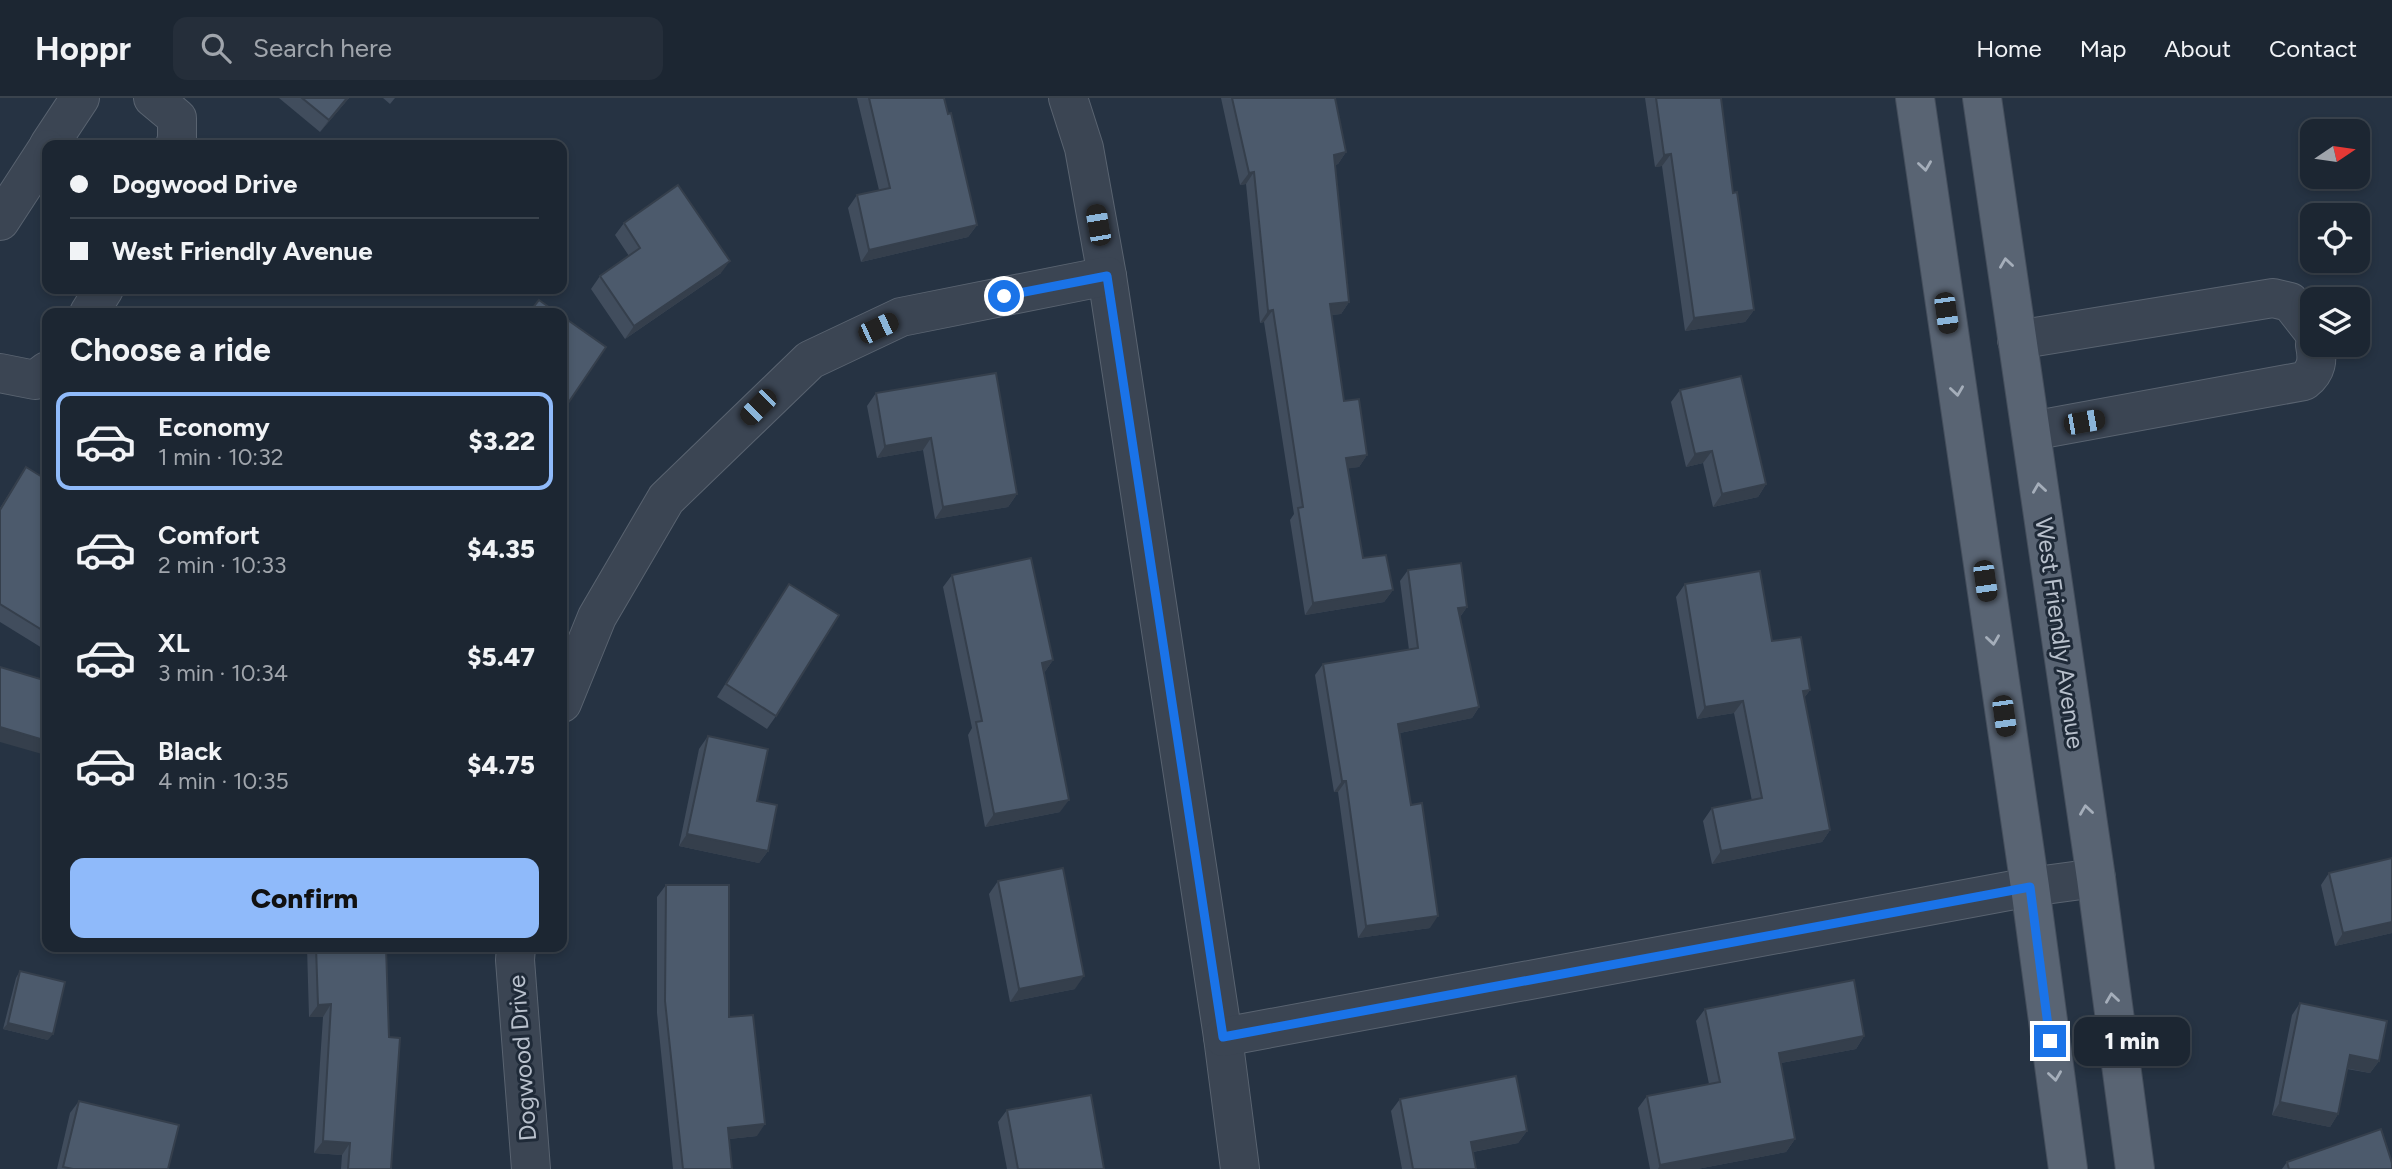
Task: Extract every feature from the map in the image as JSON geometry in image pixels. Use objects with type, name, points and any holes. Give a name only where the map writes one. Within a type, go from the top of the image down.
[{"type":"main road","points":[[1915,98],[2030,887],[2068,1169]]},
{"type":"main road","name":"West Friendly Avenue","points":[[1982,98],[2096,878],[2135,1169]]},
{"type":"street","points":[[53,140],[80,98]]},
{"type":"street","points":[[153,98],[177,118],[177,140]]},
{"type":"street","points":[[1068,98],[1084,148],[1107,276],[1223,1037],[1240,1169]]},
{"type":"street","points":[[0,221],[42,156]]},
{"type":"street","points":[[567,691],[597,617],[666,499],[810,360],[901,317],[1107,276]]},
{"type":"street","points":[[2017,340],[2273,298],[2290,302],[2300,315]]},
{"type":"street","points":[[2031,432],[2304,381],[2314,370],[2317,357]]},
{"type":"street","points":[[0,373],[35,380],[42,375]]},
{"type":"street","points":[[1223,1037],[2030,887],[2096,878]]},
{"type":"street","name":"Dogwood Drive","points":[[516,952],[531,1169]]},
{"type":"building","points":[[302,98],[347,98],[329,120]]},
{"type":"building","points":[[869,98],[944,98],[948,114],[951,113],[977,225],[869,250],[857,195],[890,188]]},
{"type":"building","points":[[1232,98],[1335,98],[1346,152],[1334,155],[1349,302],[1330,304],[1344,401],[1359,399],[1367,455],[1346,458],[1363,558],[1386,555],[1393,590],[1313,603],[1298,508],[1303,507],[1273,310],[1268,311],[1254,172],[1249,173]]},
{"type":"building","points":[[1656,98],[1721,98],[1733,193],[1737,192],[1754,310],[1694,318],[1671,154],[1664,155]]},
{"type":"building","points":[[678,185],[730,261],[634,326],[600,276],[640,248],[624,223]]},
{"type":"building","points":[[539,300],[550,308],[533,308]]},
{"type":"building","points":[[567,320],[606,347],[567,405]]},
{"type":"building","points":[[996,373],[1017,494],[943,507],[931,438],[885,446],[876,393]]},
{"type":"building","points":[[1741,376],[1766,484],[1722,494],[1712,451],[1695,454],[1680,390]]},
{"type":"building","points":[[26,467],[42,477],[42,630],[0,604],[0,510]]},
{"type":"building","points":[[1031,558],[1053,660],[1042,663],[1069,800],[994,814],[976,722],[982,721],[952,575]]},
{"type":"building","points":[[1461,563],[1467,607],[1458,608],[1479,707],[1398,724],[1411,805],[1422,803],[1438,916],[1366,926],[1346,781],[1342,781],[1323,664],[1418,648],[1408,570]]},
{"type":"building","points":[[1760,571],[1772,641],[1801,637],[1810,690],[1803,691],[1830,830],[1721,851],[1712,808],[1762,798],[1743,701],[1705,707],[1685,584]]},
{"type":"building","points":[[789,584],[839,615],[776,716],[726,684]]},
{"type":"building","points":[[0,667],[42,680],[42,740],[0,727]]},
{"type":"building","points":[[708,736],[768,749],[757,801],[777,805],[768,851],[687,834]]},
{"type":"building","points":[[2392,858],[2392,922],[2343,933],[2329,873]]},
{"type":"building","points":[[1063,868],[1084,976],[1019,989],[998,881]]},
{"type":"building","points":[[666,885],[729,885],[729,1017],[753,1015],[765,1124],[728,1128],[732,1169],[683,1169],[665,1001]]},
{"type":"building","points":[[316,952],[386,952],[389,1037],[400,1038],[391,1169],[348,1169],[350,1143],[323,1141],[331,1004],[318,1005]]},
{"type":"building","points":[[20,971],[65,982],[53,1034],[8,1023]]},
{"type":"building","points":[[1854,980],[1864,1036],[1779,1053],[1795,1139],[1660,1165],[1647,1096],[1720,1082],[1705,1009]]},
{"type":"building","points":[[2300,1003],[2387,1021],[2379,1061],[2350,1055],[2338,1114],[2280,1102]]},
{"type":"building","points":[[1516,1076],[1527,1131],[1471,1142],[1476,1169],[1413,1169],[1400,1099]]},
{"type":"building","points":[[1091,1095],[1104,1169],[1018,1169],[1007,1110]]},
{"type":"building","points":[[79,1101],[179,1125],[168,1169],[63,1167]]},
{"type":"building","points":[[2381,1129],[2392,1169],[2289,1169],[2287,1162]]},
{"type":"route","points":[[1004,296],[1107,276],[1223,1037],[2030,887],[2050,1041]]}]
